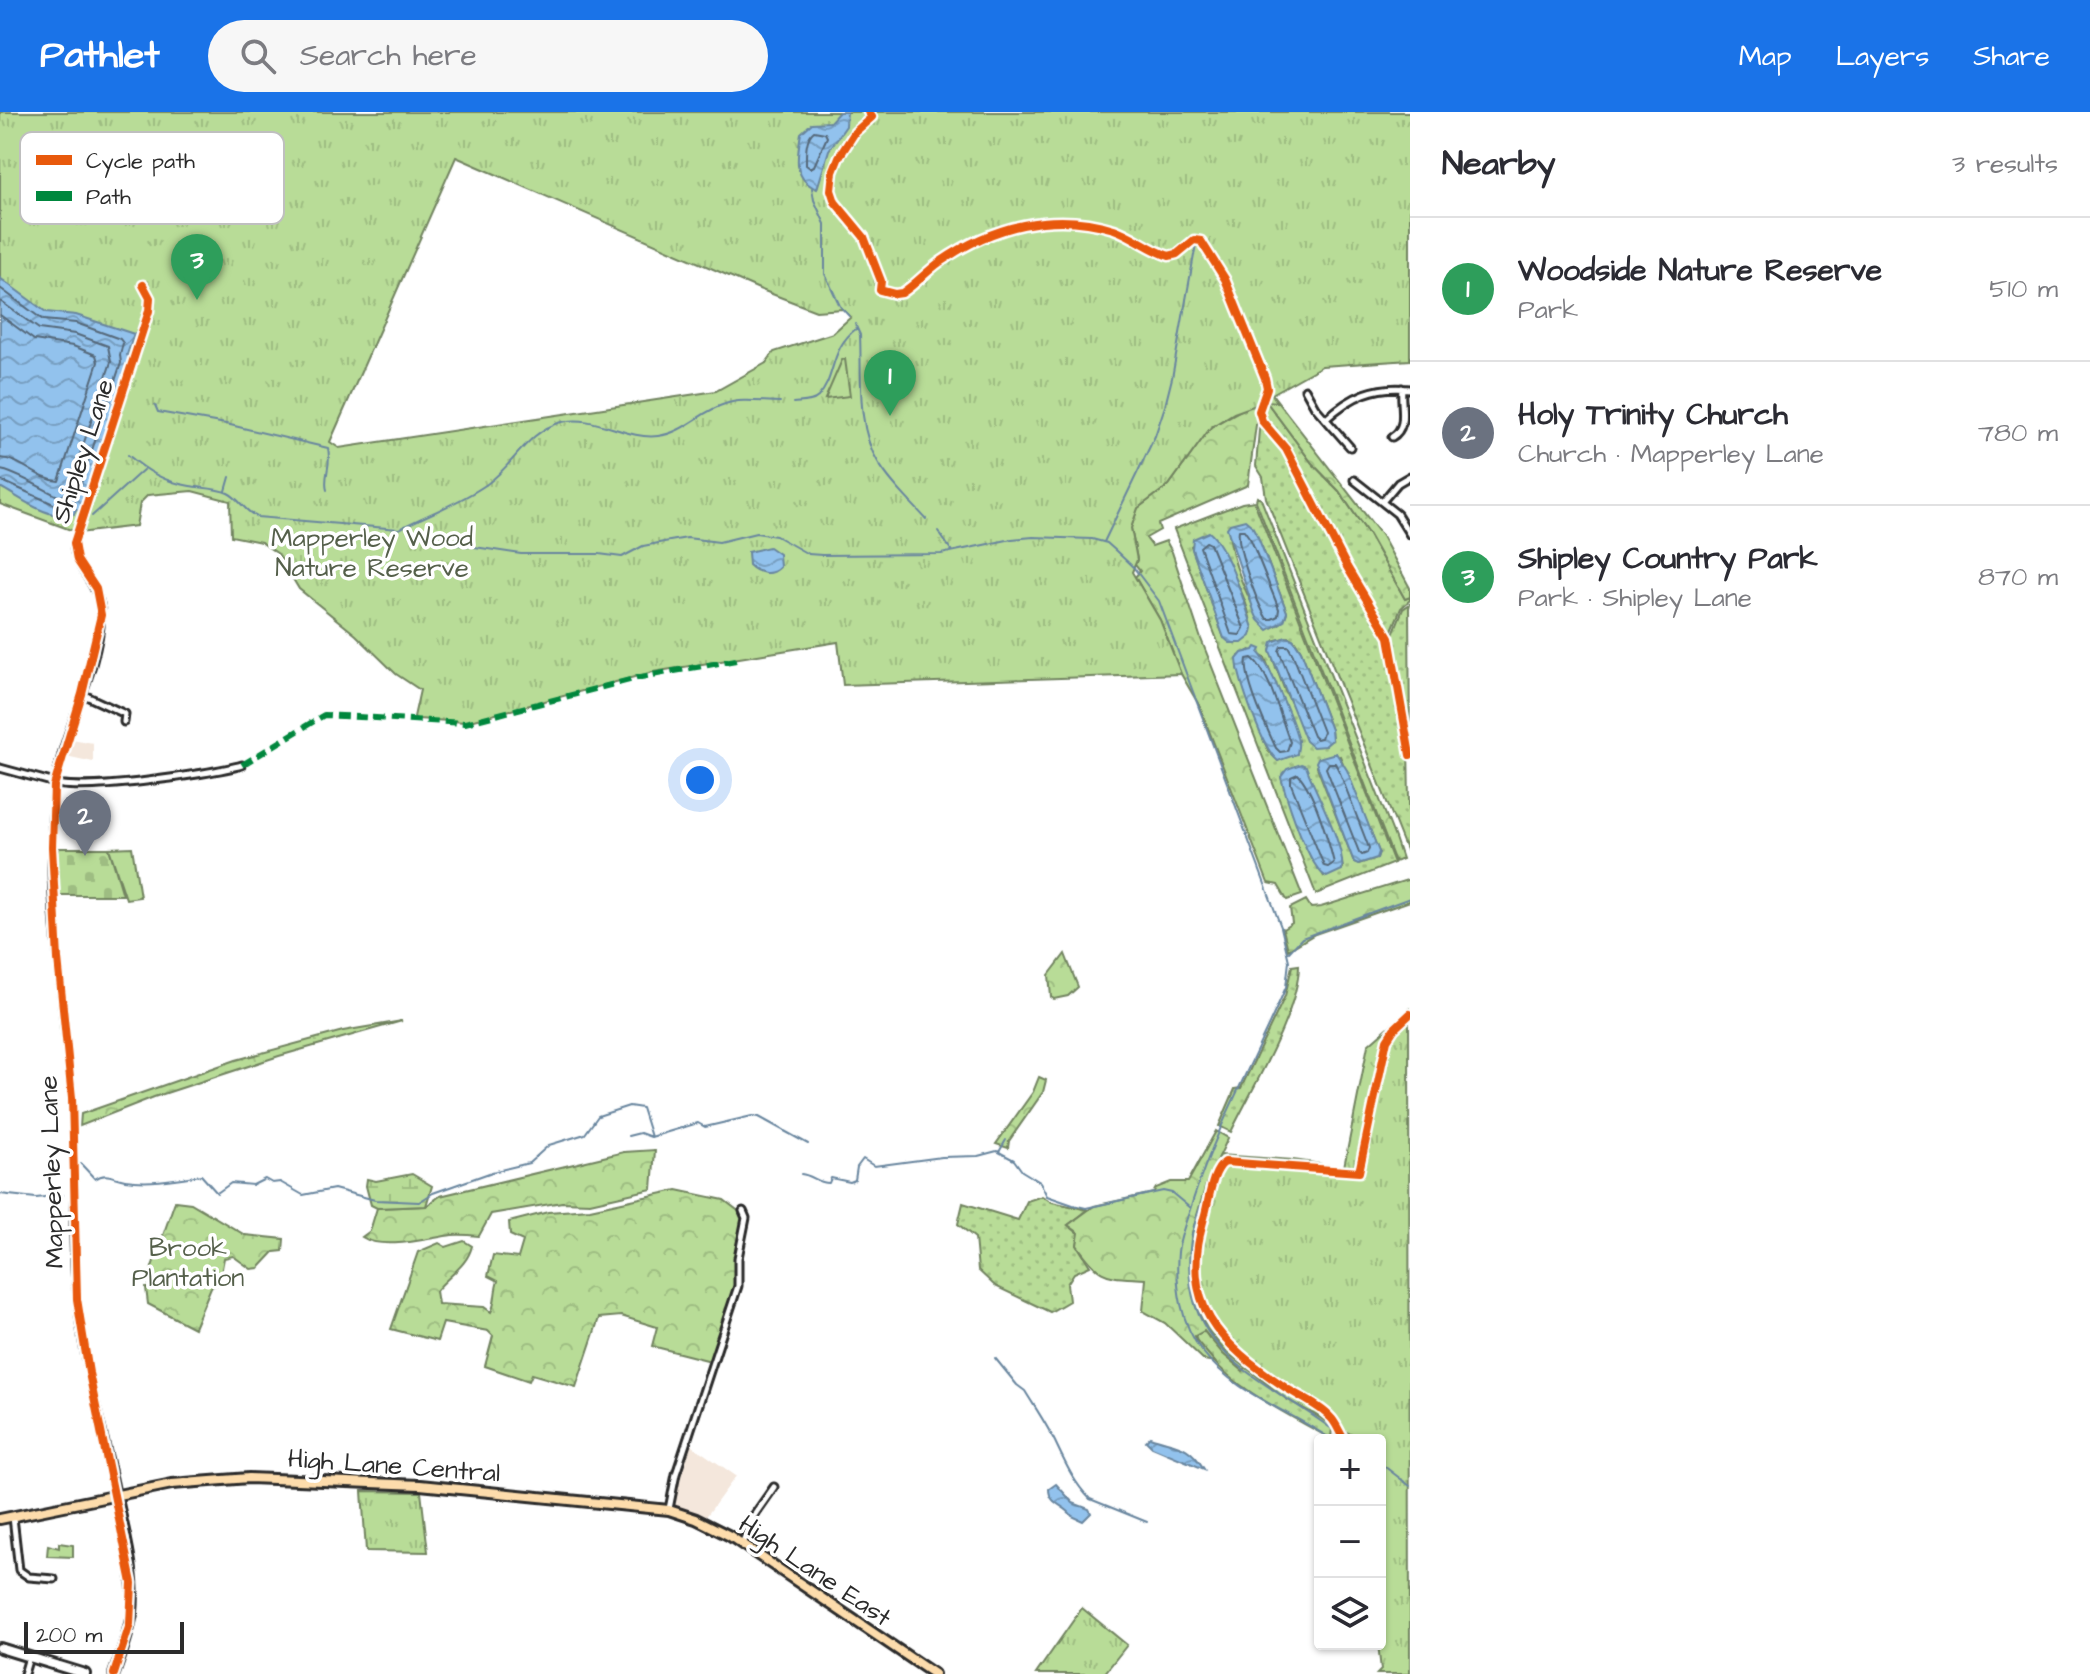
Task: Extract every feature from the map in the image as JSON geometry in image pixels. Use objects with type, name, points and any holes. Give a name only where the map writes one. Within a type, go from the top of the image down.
[{"type":"main road","name":"High Lane Central","points":[[0,1519],[116,1494],[218,1479],[288,1478],[444,1487],[669,1510]]},
{"type":"main road","name":"High Lane East","points":[[669,1510],[696,1519],[742,1544],[934,1674]]},
{"type":"street","name":"Shipley Lane","points":[[54,786],[99,630],[100,601],[77,560],[74,543],[149,311],[150,298],[143,285]]},
{"type":"street","points":[[1326,419],[1344,403],[1363,393],[1382,388],[1410,389]]},
{"type":"street","points":[[1392,437],[1406,424],[1402,388]]},
{"type":"street","points":[[1305,389],[1314,398],[1337,437],[1350,447]]},
{"type":"street","points":[[1382,502],[1398,483],[1410,476]]},
{"type":"street","points":[[1354,480],[1360,490],[1382,502],[1400,518],[1410,535]]},
{"type":"street","points":[[82,694],[125,714],[124,722]]},
{"type":"street","points":[[0,768],[48,781],[54,786],[82,787],[242,765]]},
{"type":"street","name":"Mapperley Lane","points":[[54,786],[52,846],[58,959],[72,1098],[77,1299],[89,1373],[116,1494]]},
{"type":"street","points":[[669,1510],[676,1474],[738,1286],[738,1258],[746,1218],[743,1211]]},
{"type":"street","points":[[742,1544],[753,1517],[774,1487]]},
{"type":"street","points":[[114,1674],[130,1624],[133,1591],[116,1494]]},
{"type":"street","points":[[13,1516],[18,1566],[24,1575],[37,1574],[54,1579]]},
{"type":"street","points":[[0,1648],[85,1674]]},
{"type":"street","points":[[24,1674],[29,1657]]},
{"type":"shaded area","points":[[72,739],[93,743],[93,762],[66,756]]},
{"type":"shaded area","points":[[690,1444],[736,1476],[705,1518],[676,1507],[675,1503],[679,1477]]},
{"type":"green space","name":"Mapperley Wood Nature Reserve","points":[[0,112],[1410,112],[1410,360],[1322,366],[1272,394],[1277,402],[1267,401],[1234,413],[1211,427],[1169,485],[1138,508],[1131,528],[1137,560],[1132,572],[1160,620],[1181,674],[843,685],[838,642],[653,672],[466,722],[417,719],[414,717],[420,690],[396,674],[356,635],[299,589],[278,554],[261,542],[231,536],[230,501],[192,491],[148,495],[140,503],[136,526],[79,533],[0,504]],"holes":[[[456,157],[816,311],[843,309],[851,317],[833,333],[774,352],[766,363],[716,391],[339,448],[330,442]]]},
{"type":"green space","points":[[845,359],[850,396],[825,399],[842,360]]},
{"type":"green space","points":[[1269,394],[1382,536],[1410,588],[1410,597],[1405,599],[1369,535],[1339,491],[1312,463],[1266,401]]},
{"type":"green space","points":[[1257,401],[1248,485],[1158,524],[1160,530],[1146,538],[1152,546],[1166,541],[1172,552],[1201,639],[1302,895],[1287,900],[1278,885],[1268,883],[1199,705],[1181,674],[1160,620],[1135,577],[1140,571],[1135,565],[1137,559],[1131,528],[1138,508],[1169,485],[1211,427]]},
{"type":"green space","points":[[1266,401],[1312,463],[1339,491],[1369,535],[1405,599],[1410,597],[1401,608],[1390,635],[1350,569],[1286,448],[1262,418],[1261,408]]},
{"type":"green space","points":[[1260,418],[1281,444],[1344,565],[1388,638],[1408,743],[1410,860],[1266,498],[1263,477],[1256,466]]},
{"type":"green space","points":[[1257,497],[1261,499],[1395,838],[1402,859],[1395,862],[1256,501]]},
{"type":"green space","points":[[1254,501],[1394,863],[1316,894],[1174,529]],"holes":[[[1229,529],[1262,547],[1287,612],[1278,625],[1268,628],[1254,607],[1242,582]],[[1208,534],[1236,580],[1251,620],[1252,632],[1224,638],[1191,546]],[[1289,637],[1301,651],[1331,730],[1332,738],[1325,746],[1313,746],[1285,691],[1270,651],[1275,640]],[[1250,650],[1265,658],[1298,741],[1297,749],[1278,761],[1264,741],[1238,668],[1239,656]],[[1340,756],[1379,852],[1377,858],[1359,864],[1354,862],[1318,763]],[[1295,766],[1308,772],[1343,868],[1324,876],[1311,858],[1281,777]]]},
{"type":"green space","points":[[1410,604],[1410,745],[1391,639],[1403,609]]},
{"type":"green space","points":[[132,847],[140,897],[126,899],[109,848]]},
{"type":"green space","points":[[60,848],[109,848],[123,895],[57,895],[55,854]]},
{"type":"green space","points":[[1410,879],[1410,901],[1315,934],[1288,950],[1283,929],[1292,923],[1290,908],[1306,900],[1311,908],[1321,907]]},
{"type":"green space","points":[[1065,954],[1078,987],[1068,996],[1054,999],[1051,997],[1049,975]]},
{"type":"green space","points":[[54,965],[57,967],[67,1071],[60,1031]]},
{"type":"green space","points":[[1299,965],[1297,984],[1283,1027],[1231,1132],[1219,1126],[1235,1089],[1241,1088],[1285,996],[1292,966]]},
{"type":"green space","points":[[1409,1009],[1410,1674],[1377,1674],[1381,1670],[1379,1650],[1386,1650],[1386,1434],[1350,1434],[1286,1399],[1224,1350],[1207,1329],[1196,1307],[1190,1276],[1192,1233],[1206,1184],[1220,1155],[1344,1167],[1368,1045]]},
{"type":"green space","points":[[402,1021],[279,1056],[154,1097],[80,1126],[81,1114],[236,1060],[343,1031]]},
{"type":"green space","points":[[1039,1077],[1046,1080],[1043,1092],[1009,1141],[1008,1148],[996,1144],[1033,1092]]},
{"type":"green space","points":[[1216,1131],[1228,1138],[1196,1228],[1247,1366],[1243,1371],[1223,1354],[1204,1331],[1195,1336],[1196,1340],[1215,1362],[1204,1360],[1165,1323],[1143,1311],[1146,1279],[1112,1276],[1098,1270],[1077,1245],[1079,1233],[1068,1225],[1094,1206],[1153,1193],[1156,1188],[1171,1182],[1188,1182]]},
{"type":"green space","points":[[655,1150],[652,1189],[590,1203],[562,1202],[491,1214],[479,1236],[452,1235],[393,1243],[362,1237],[370,1231],[377,1208],[426,1206],[440,1196],[624,1152]]},
{"type":"green space","points":[[412,1174],[432,1186],[426,1206],[377,1208],[371,1205],[367,1179],[376,1181]]},
{"type":"green space","points":[[677,1190],[724,1200],[744,1219],[735,1257],[735,1284],[711,1361],[652,1346],[657,1327],[621,1316],[599,1318],[576,1387],[532,1374],[529,1381],[485,1366],[493,1336],[488,1331],[443,1323],[437,1341],[391,1329],[418,1252],[439,1243],[446,1247],[464,1241],[472,1246],[462,1265],[436,1291],[438,1304],[484,1307],[491,1312],[498,1281],[488,1276],[493,1255],[518,1258],[523,1241],[510,1235],[509,1222],[548,1212],[590,1209]]},
{"type":"green space","points":[[1042,1196],[1052,1202],[1088,1210],[1068,1225],[1079,1234],[1077,1245],[1090,1266],[1074,1273],[1067,1284],[1069,1301],[1050,1312],[995,1286],[978,1270],[975,1238],[958,1224],[963,1203],[1018,1220],[1027,1201]]},
{"type":"green space","name":"Brook Plantation","points":[[175,1201],[191,1203],[245,1235],[284,1239],[283,1251],[274,1252],[259,1268],[251,1269],[233,1256],[224,1258],[219,1284],[211,1287],[194,1328],[148,1304],[146,1288],[149,1288],[152,1267]]},
{"type":"green space","points":[[1204,1330],[1209,1338],[1332,1426],[1331,1434],[1322,1434],[1240,1385],[1209,1357],[1195,1336]]},
{"type":"green space","points":[[362,1491],[421,1492],[428,1552],[366,1551]]},
{"type":"green space","points":[[59,1543],[73,1545],[73,1557],[47,1556],[48,1545],[59,1548]]},
{"type":"green space","points":[[1082,1608],[1127,1645],[1104,1674],[1036,1674]]},
{"type":"water","points":[[839,112],[847,112],[846,126],[829,150],[817,189],[803,179],[798,166],[801,133],[812,123],[830,122]]},
{"type":"water","points":[[0,278],[46,312],[76,315],[134,334],[127,355],[130,361],[81,511],[76,509],[74,514],[45,511],[0,487]]},
{"type":"water","points":[[1245,520],[1258,537],[1287,612],[1284,621],[1268,630],[1254,611],[1227,528],[1230,524]]},
{"type":"water","points":[[1209,532],[1229,562],[1253,628],[1251,636],[1242,643],[1230,643],[1224,638],[1192,549],[1193,539]]},
{"type":"water","points":[[769,547],[779,554],[780,567],[764,573],[749,565],[748,552]]},
{"type":"water","points":[[1286,637],[1293,639],[1301,651],[1331,730],[1332,740],[1325,746],[1313,747],[1306,741],[1270,651],[1272,642]]},
{"type":"water","points":[[1256,647],[1261,649],[1259,653],[1282,696],[1298,742],[1297,754],[1278,761],[1265,743],[1238,669],[1237,659],[1242,653]]},
{"type":"water","points":[[1336,753],[1347,770],[1379,852],[1377,858],[1358,864],[1354,862],[1316,762],[1318,758]]},
{"type":"water","points":[[1301,764],[1306,766],[1342,860],[1342,870],[1327,877],[1306,849],[1281,777],[1287,769]]},
{"type":"water","points":[[1150,1437],[1186,1449],[1204,1469],[1152,1447],[1146,1441]]},
{"type":"water","points":[[1056,1484],[1073,1503],[1089,1509],[1091,1513],[1083,1521],[1072,1516],[1052,1498],[1049,1489]]},
{"type":"waterway","points":[[812,188],[825,224],[825,274],[840,306],[849,316]]},
{"type":"waterway","points":[[1104,542],[1155,436],[1165,406],[1196,244]]},
{"type":"waterway","points":[[855,324],[860,335],[863,417],[871,448],[888,477],[926,519]]},
{"type":"waterway","points":[[793,403],[818,397],[828,381],[841,345],[857,328]]},
{"type":"waterway","points":[[399,529],[477,491],[550,426],[574,420],[586,421],[634,434],[658,436],[676,431],[716,407],[731,402],[780,402]]},
{"type":"waterway","points":[[155,405],[158,412],[328,448],[327,490]]},
{"type":"waterway","points":[[128,455],[165,479],[228,493],[257,517],[399,529]]},
{"type":"waterway","points":[[92,516],[144,469]]},
{"type":"waterway","points":[[226,491],[230,477]]},
{"type":"waterway","points":[[408,530],[455,544],[521,554],[622,557],[643,546],[664,542],[687,538],[719,542],[756,533],[776,536],[808,554],[822,555],[941,554],[1012,539],[1092,539],[1107,543],[1134,568],[1159,601],[1281,927],[1289,961],[1286,987],[1213,1145],[1182,1233],[1177,1265],[1181,1304],[1195,1341],[1215,1366],[1246,1390],[1323,1434]]},
{"type":"waterway","points":[[938,531],[951,550]]},
{"type":"waterway","points":[[1289,952],[1302,938],[1410,898]]},
{"type":"waterway","points":[[81,1164],[95,1179],[106,1175],[125,1180],[153,1181],[201,1175],[217,1193],[231,1183],[253,1185],[265,1179],[272,1183],[280,1182],[303,1195],[334,1189],[375,1200],[419,1202],[433,1193],[492,1172],[529,1163],[549,1145],[585,1134],[598,1116],[629,1106],[642,1108],[651,1137]]},
{"type":"waterway","points":[[628,1136],[640,1133],[651,1137],[698,1123],[705,1127],[752,1116],[808,1144]]},
{"type":"waterway","points":[[999,1152],[1006,1140]]},
{"type":"waterway","points":[[801,1174],[825,1183],[829,1183],[831,1178],[850,1182],[855,1180],[857,1167],[863,1159],[874,1166],[942,1157],[978,1156],[997,1151],[1014,1160],[1022,1171],[1040,1182],[1047,1196],[1073,1205],[1086,1208],[1163,1191],[1172,1193],[1190,1208]]},
{"type":"waterway","points":[[1210,1180],[1191,1239],[1190,1278],[1196,1309],[1210,1335],[1230,1357],[1336,1432]]},
{"type":"waterway","points":[[0,1194],[36,1198],[63,1195]]},
{"type":"waterway","points":[[995,1358],[1025,1391],[1071,1474],[1090,1499],[1147,1522]]},
{"type":"waterway","points":[[1386,1468],[1410,1486]]},
{"type":"marked path","points":[[242,765],[324,715],[465,723],[641,677],[736,660]]},
{"type":"cycle path","points":[[868,112],[872,117],[855,132],[839,157],[831,190],[835,202],[864,237],[881,281],[880,290],[902,293],[960,249],[1024,225],[1068,221],[1091,223],[1114,229],[1169,256],[1177,254],[1194,240],[1201,241],[1225,279],[1265,378],[1267,388],[1259,411],[1262,421],[1286,449],[1347,567],[1389,637],[1410,755]]},
{"type":"cycle path","points":[[114,1674],[130,1624],[132,1583],[77,1299],[72,1098],[58,959],[52,847],[54,786],[82,694],[101,615],[96,589],[77,560],[74,543],[149,311],[150,298],[143,285]]},
{"type":"cycle path","points":[[1341,1434],[1327,1414],[1241,1354],[1210,1319],[1201,1298],[1197,1275],[1198,1249],[1214,1179],[1225,1162],[1359,1172],[1387,1040],[1410,1014]]},
{"type":"place","name":"Shipley Country Park","points":[[197,300]]},
{"type":"place","name":"Woodside Nature Reserve","points":[[890,416]]},
{"type":"place","name":"Holy Trinity Church","points":[[85,856]]}]
